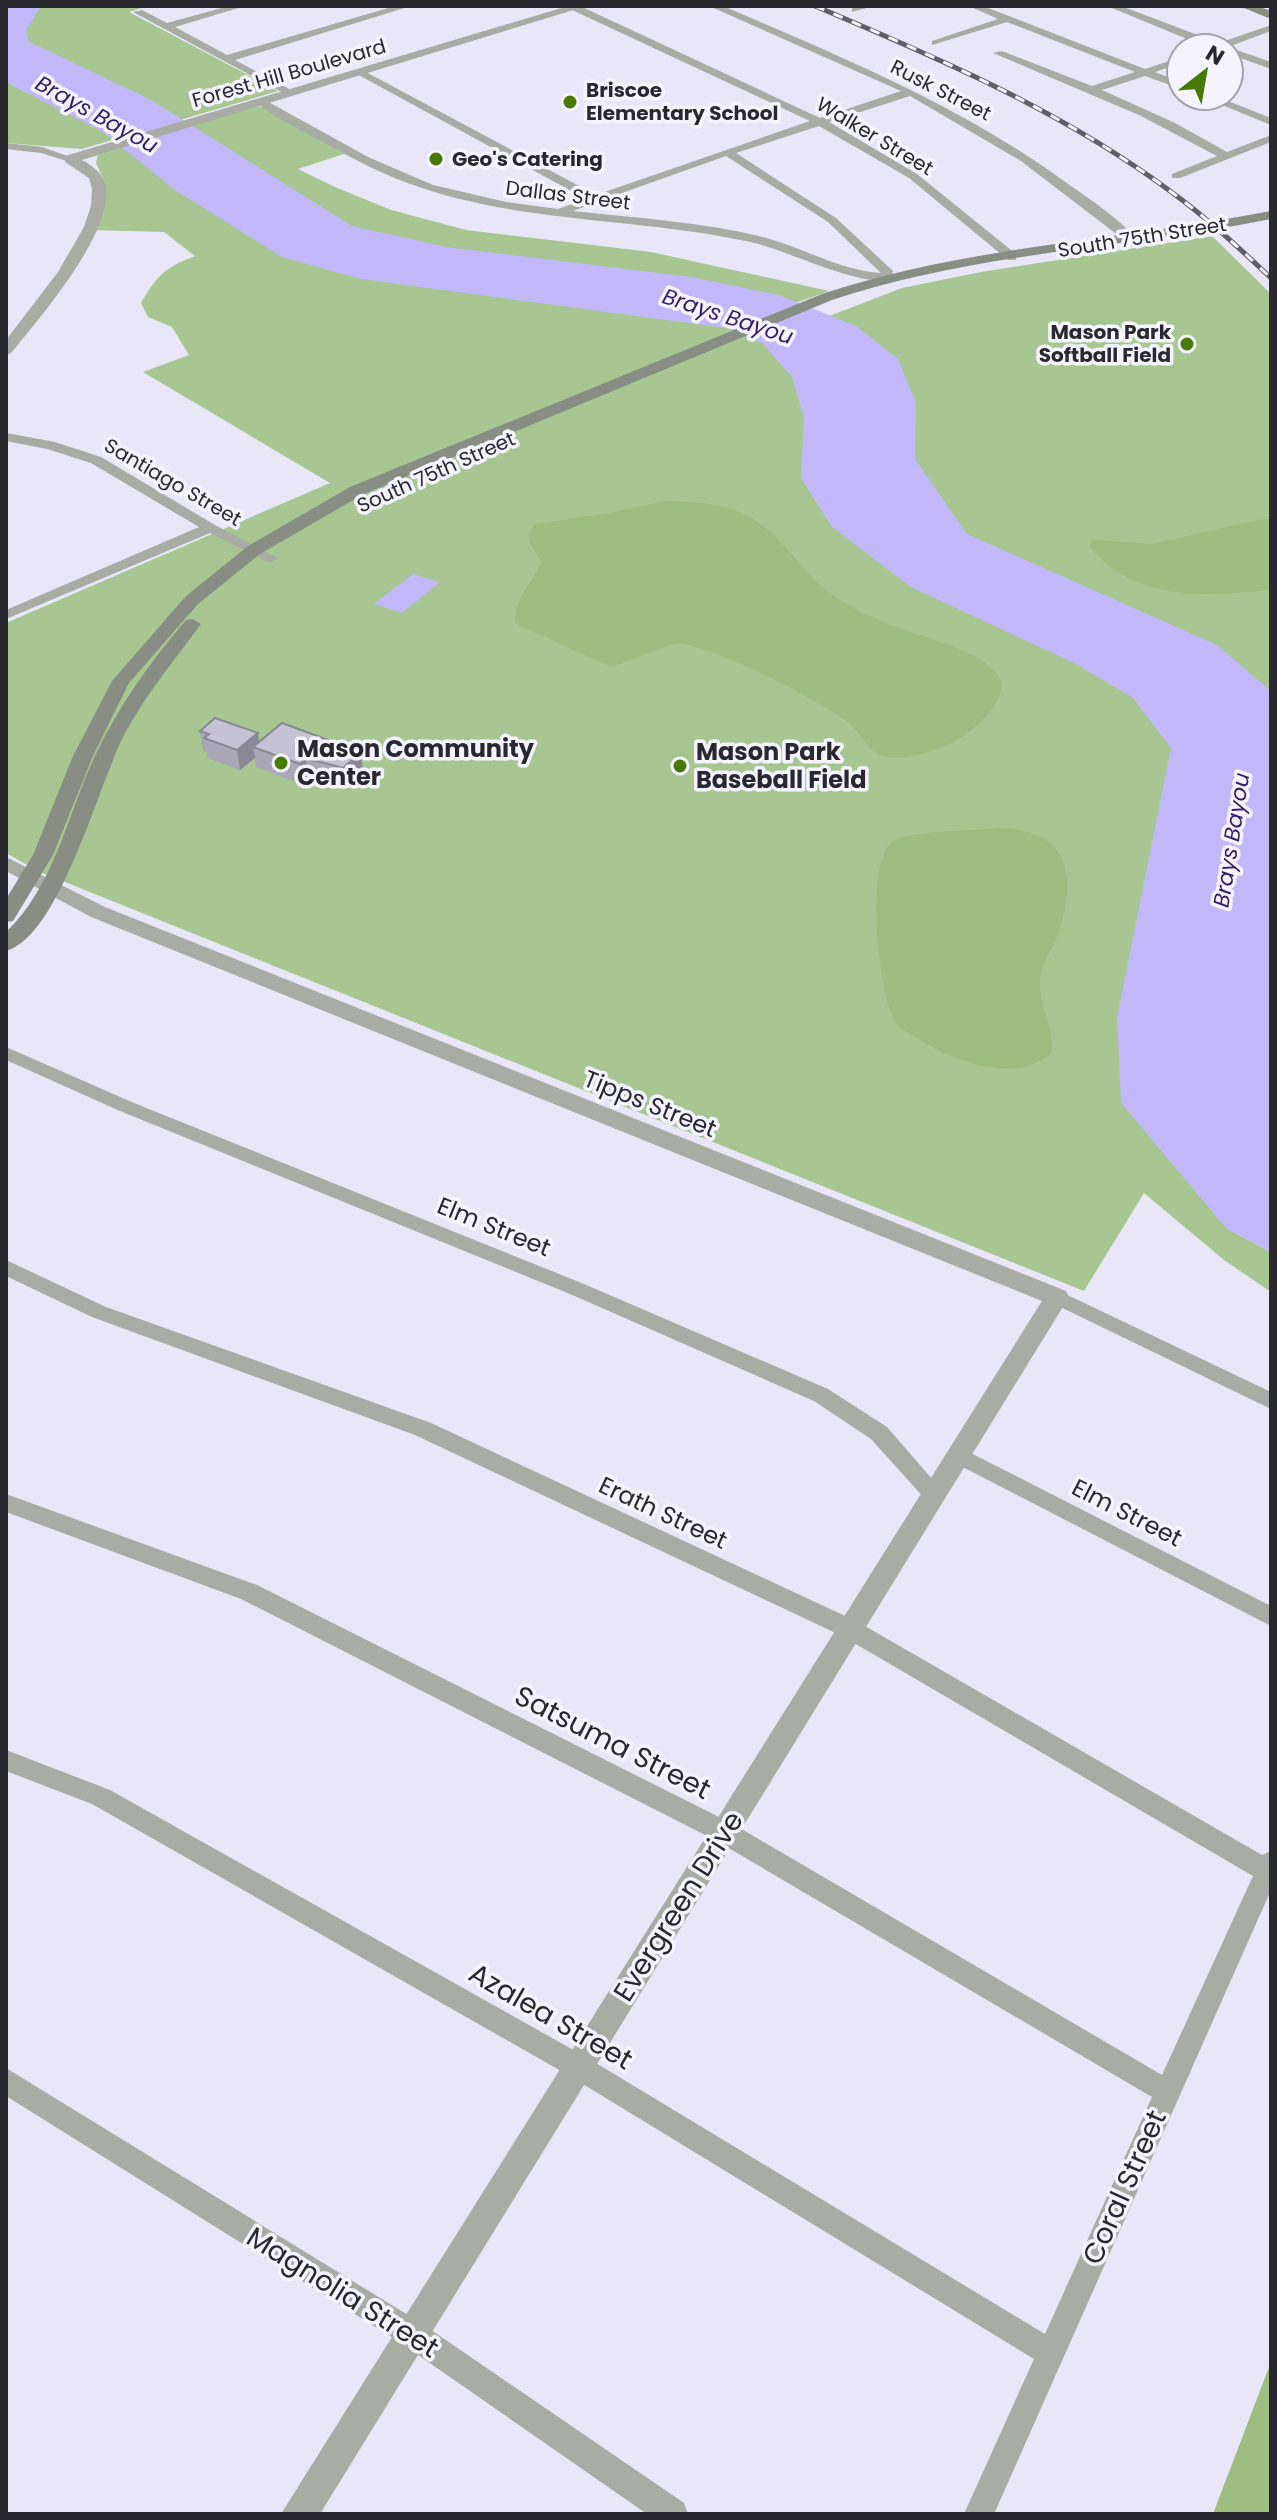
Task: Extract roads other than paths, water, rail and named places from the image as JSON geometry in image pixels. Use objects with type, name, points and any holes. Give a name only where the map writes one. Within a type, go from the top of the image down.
[{"type":"main road","points":[[1245,6],[1271,15]]},
{"type":"main road","name":"South 75th Street","points":[[6,944],[33,916],[50,842],[83,756],[121,681],[192,600],[262,554],[383,493],[720,344],[887,277],[978,260],[1132,240],[1271,215]]},
{"type":"main road","name":"South 75th Street","points":[[831,300],[890,283],[1012,257]]},
{"type":"main road","name":"South 75th Street","points":[[6,916],[40,882],[66,863],[104,757],[145,684],[168,652],[211,604],[262,554]]},
{"type":"main road","points":[[121,681],[145,684]]},
{"type":"street","points":[[165,27],[240,6]]},
{"type":"street","points":[[355,6],[374,15]]},
{"type":"street","points":[[226,59],[406,6]]},
{"type":"street","name":"Rusk Street","points":[[714,6],[910,92],[996,139],[1062,183],[1132,240]]},
{"type":"street","points":[[856,10],[869,6]]},
{"type":"street","points":[[974,6],[1165,80]]},
{"type":"street","points":[[1112,6],[1179,32]]},
{"type":"street","name":"Forest Hill Boulevard","points":[[70,159],[578,7]]},
{"type":"street","name":"Walker Street","points":[[578,7],[822,122],[900,168],[966,216],[1012,257]]},
{"type":"street","points":[[138,12],[289,93]]},
{"type":"street","points":[[936,43],[1007,19]]},
{"type":"street","points":[[1245,38],[1271,28]]},
{"type":"street","points":[[998,53],[1189,133],[1226,156]]},
{"type":"street","points":[[1245,57],[1271,66]]},
{"type":"street","points":[[1092,90],[1165,65]]},
{"type":"street","points":[[360,73],[597,198],[626,220]]},
{"type":"street","points":[[557,213],[727,152],[910,92]]},
{"type":"street","name":"Dallas Street","points":[[261,102],[389,173],[472,199],[744,237],[797,251],[871,277],[887,277]]},
{"type":"street","points":[[1245,112],[1271,122]]},
{"type":"street","points":[[1176,176],[1271,138]]},
{"type":"street","points":[[6,146],[42,150],[70,159],[90,170],[98,184],[99,199],[94,216],[57,284],[6,350]]},
{"type":"street","points":[[727,152],[832,220],[889,274],[887,277]]},
{"type":"street","name":"Santiago Street","points":[[6,437],[50,445],[96,460],[210,528],[262,554]]},
{"type":"street","points":[[6,615],[210,528]]},
{"type":"street","name":"Tipps Street","points":[[6,863],[98,912],[1057,1297],[1271,1401]]},
{"type":"street","name":"Elm Street","points":[[6,1053],[127,1107],[577,1289],[821,1395],[879,1433],[934,1494]]},
{"type":"street","name":"Erath Street","points":[[6,1267],[99,1312],[423,1429],[850,1629],[1269,1866]]},
{"type":"street","name":"Evergreen Drive","points":[[299,2514],[1057,1297]]},
{"type":"street","name":"Elm Street","points":[[959,1455],[1271,1617]]},
{"type":"street","name":"Satsuma Street","points":[[6,1503],[249,1592],[724,1832],[1166,2091]]},
{"type":"street","name":"Azalea Street","points":[[6,1760],[101,1797],[577,2066],[1050,2353]]},
{"type":"street","name":"Coral Street","points":[[979,2514],[1269,1866]]},
{"type":"street","name":"Magnolia Street","points":[[6,2081],[411,2333],[673,2514]]},
{"type":"water","name":"Brays Bayou","points":[[6,6],[41,6],[26,30],[28,41],[151,100],[352,226],[447,247],[691,277],[779,295],[856,326],[898,359],[916,403],[915,459],[967,534],[1217,645],[1271,691],[1271,1252],[1226,1228],[1121,1103],[1117,1018],[1171,748],[1133,698],[1076,664],[911,587],[832,527],[801,478],[804,418],[792,377],[762,343],[726,328],[361,279],[282,257],[175,190],[103,132],[6,82]]},
{"type":"water","points":[[413,574],[440,582],[402,613],[374,604]]},
{"type":"railway","points":[[815,6],[953,66],[1086,136],[1183,201],[1271,278]]},
{"type":"place","name":"Briscoe Elementary School","points":[[570,102]]},
{"type":"place","name":"Geo's Catering","points":[[436,159]]},
{"type":"place","name":"Mason Park Softball Field","points":[[1187,344]]},
{"type":"place","name":"Mason Community Center","points":[[281,763]]},
{"type":"place","name":"Mason Park Baseball Field","points":[[680,766]]}]
